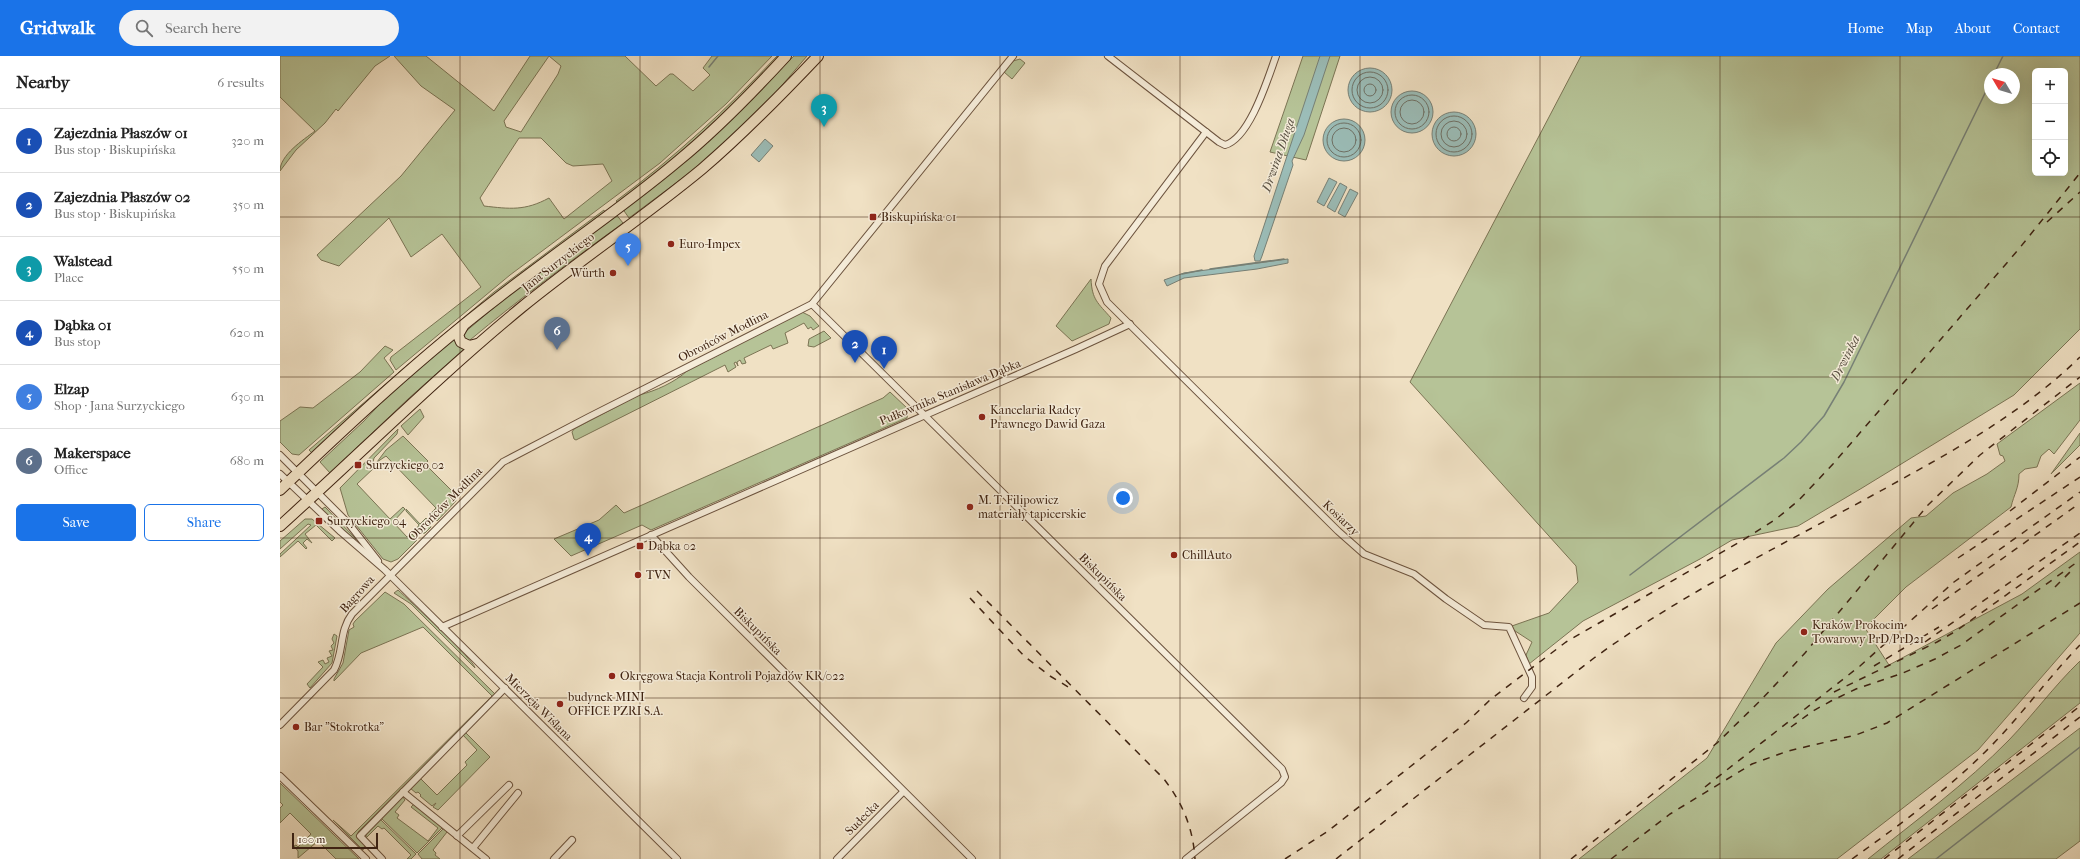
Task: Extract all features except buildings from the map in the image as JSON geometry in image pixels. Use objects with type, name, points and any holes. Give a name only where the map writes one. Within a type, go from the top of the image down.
[{"type":"main road","name":"Jana Surzyckiego","points":[[280,490],[298,472],[465,324],[678,161],[738,107],[786,56]]},
{"type":"main road","name":"Jana Surzyckiego","points":[[280,526],[409,404],[479,342],[561,276],[708,163],[764,112],[818,56]]},
{"type":"main road","points":[[465,324],[459,333],[461,342],[469,346],[479,342]]},
{"type":"street","name":"Obrońców Modlina","points":[[387,572],[497,467],[510,457],[812,304],[1012,56]]},
{"type":"street","points":[[1108,56],[1223,144],[1229,144],[1235,139],[1259,103],[1276,56]]},
{"type":"street","points":[[1130,324],[1107,302],[1099,284],[1105,266],[1206,132]]},
{"type":"street","name":"Biskupińska","points":[[812,304],[923,416],[1282,768],[1285,777],[1281,783],[1186,859]]},
{"type":"street","name":"Pułkownika Stanisława Dąbka","points":[[442,627],[1130,324]]},
{"type":"street","name":"Kosiarzy","points":[[1130,324],[1333,526],[1364,554],[1414,574],[1446,599],[1484,625],[1509,627],[1532,677],[1532,687],[1524,698]]},
{"type":"street","name":"Mierzeja Wiślana","points":[[280,455],[357,533],[387,572]]},
{"type":"street","name":"Mierzeja Wiślana","points":[[280,474],[341,532],[387,572],[677,859]]},
{"type":"street","name":"Biskupińska","points":[[651,536],[679,567],[903,792],[972,859]]},
{"type":"street","name":"Bagrowa","points":[[280,725],[334,670],[338,660],[343,633],[348,619],[387,572]]},
{"type":"street","points":[[382,859],[360,836],[505,688]]},
{"type":"street","points":[[280,776],[366,859]]},
{"type":"street","points":[[457,836],[509,785]]},
{"type":"street","points":[[403,792],[486,859]]},
{"type":"street","name":"Sudecka","points":[[837,859],[903,792]]},
{"type":"street","points":[[500,793],[510,802]]},
{"type":"street","points":[[473,848],[518,793]]},
{"type":"street","points":[[554,859],[572,840]]},
{"type":"green space","points":[[280,56],[390,56],[375,66],[338,111],[336,109],[325,123],[296,150],[280,171],[284,159],[293,148],[315,131],[280,97]]},
{"type":"green space","points":[[394,56],[426,56],[494,111],[530,56],[549,56],[625,56],[656,86],[670,74],[673,74],[693,91],[710,75],[703,68],[712,56],[772,56],[726,104],[660,163],[510,275],[396,370],[390,360],[391,357],[481,287],[442,234],[411,257],[389,218],[339,266],[321,260],[317,255],[401,176],[455,110],[421,86]],"holes":[[[549,56],[561,66],[558,74],[521,132],[506,127],[504,121]],[[519,138],[541,138],[566,163],[573,166],[603,164],[612,181],[564,219],[549,198],[532,205],[517,208],[484,206],[480,198]]]},
{"type":"green space","points":[[777,56],[782,56],[704,135],[618,203],[616,201],[680,150],[700,132]]},
{"type":"green space","points":[[794,56],[807,56],[766,104],[692,171],[629,218],[622,208],[758,91]]},
{"type":"green space","points":[[1303,56],[1340,56],[1306,160],[1270,152]]},
{"type":"green space","points":[[1581,56],[2080,56],[2080,329],[2014,395],[1862,488],[1798,526],[1732,540],[1700,559],[1583,621],[1529,664],[1526,655],[1532,642],[1509,627],[1549,613],[1578,582],[1576,566],[1410,382]]},
{"type":"green space","points":[[1020,59],[1025,63],[1012,79],[1004,72],[1013,61]]},
{"type":"green space","points":[[604,210],[605,213],[399,374],[398,373],[494,292]]},
{"type":"green space","points":[[615,213],[623,223],[526,295],[470,340],[466,341],[462,335],[464,333],[537,271]]},
{"type":"green space","points":[[1091,279],[1096,301],[1111,318],[1109,324],[1072,341],[1056,326]]},
{"type":"green space","points":[[802,312],[810,316],[819,326],[813,330],[811,327],[808,329],[804,323],[785,333],[788,343],[773,349],[771,345],[744,358],[746,363],[742,364],[740,360],[737,362],[738,366],[736,362],[734,363],[736,367],[728,372],[725,365],[576,440],[574,439],[572,432],[574,429],[639,395],[665,386],[687,371]]},
{"type":"green space","points":[[824,331],[831,338],[814,347],[808,346],[809,339]]},
{"type":"green space","points":[[454,337],[464,349],[408,399],[330,473],[320,462],[364,421],[390,393]]},
{"type":"green space","points":[[385,346],[393,350],[384,358],[394,372],[299,455],[292,454],[280,442],[280,421],[300,407],[313,408],[360,372]]},
{"type":"green space","points":[[396,375],[397,376],[312,453],[309,450]]},
{"type":"green space","points":[[2080,383],[2080,420],[2054,454],[2049,449],[2041,456],[2037,467],[2025,469],[2019,474],[2011,507],[1906,587],[1865,628],[1889,665],[2022,594],[2080,552],[2080,633],[1978,750],[1837,859],[1579,859],[1707,758],[1776,643],[1828,589],[1911,518],[1926,516],[1953,493],[1987,474],[2005,461],[2003,456],[2000,455],[1997,444]]},
{"type":"green space","points":[[890,392],[908,409],[907,418],[651,530],[642,525],[571,556],[554,539],[599,520],[616,505],[624,513],[883,398]]},
{"type":"green space","points":[[420,409],[424,417],[408,435],[401,426]]},
{"type":"green space","points":[[398,429],[397,434],[374,458],[373,462],[375,467],[357,484],[390,519],[403,507],[405,509],[393,522],[407,537],[412,534],[417,540],[398,559],[391,562],[383,559],[348,515],[340,488]]},
{"type":"green space","points":[[2080,433],[2080,445],[2051,474]]},
{"type":"green space","points":[[403,436],[428,461],[425,464],[454,493],[456,501],[437,521],[430,514],[436,508],[386,456],[377,462],[386,450]]},
{"type":"green space","points":[[325,507],[356,539],[354,540],[349,536],[322,509]]},
{"type":"green space","points":[[406,509],[420,524],[426,518],[431,527],[425,533],[420,534],[417,528],[419,525],[406,511]]},
{"type":"green space","points":[[305,519],[312,519],[335,538],[332,541],[316,525],[305,534],[312,543],[307,539],[303,543],[307,548],[306,549],[298,541],[280,557],[280,554],[311,525],[308,524],[280,549],[280,541]]},
{"type":"green space","points":[[398,590],[465,654],[475,668],[411,604],[394,593]]},
{"type":"green space","points":[[385,592],[404,604],[495,694],[358,832],[358,838],[365,845],[363,850],[333,820],[351,836],[492,696],[423,627],[361,653],[334,681],[343,663],[349,630],[354,627],[353,624],[355,621]]},
{"type":"green space","points":[[334,634],[337,636],[332,663],[310,688],[307,684],[323,667],[318,662],[323,660],[325,664],[329,662],[327,658],[332,656],[329,651],[333,650],[331,646],[334,643],[332,639]]},
{"type":"green space","points":[[2080,661],[2080,703],[1881,859],[1868,859],[1940,802],[1993,756]]},
{"type":"green space","points":[[2080,728],[2080,841],[2056,859],[1908,859]]},
{"type":"green space","points":[[465,732],[490,757],[438,810],[433,807],[436,803],[432,806],[420,796],[421,795],[418,792],[416,793],[410,788],[420,778],[437,795],[467,765],[465,762],[477,750],[463,735]]},
{"type":"green space","points":[[280,783],[359,859],[336,859],[318,841],[298,858],[298,851],[294,846],[296,845],[298,847],[311,834],[290,813],[280,823],[280,808],[283,805],[280,802]]},
{"type":"green space","points":[[403,797],[405,800],[395,812],[399,815],[397,818],[428,841],[438,828],[411,807],[414,804],[443,827],[417,853],[381,818]]},
{"type":"green space","points":[[380,819],[416,854],[411,859],[407,859],[411,855],[384,828],[382,829],[378,826],[366,838],[366,833]]},
{"type":"green space","points":[[444,828],[447,832],[433,850],[436,853],[435,855],[440,859],[422,859],[418,854]]},
{"type":"water","points":[[1320,56],[1330,56],[1304,135],[1292,161],[1293,165],[1262,256],[1260,261],[1255,261],[1254,256]]},
{"type":"water","points":[[1370,68],[1382,72],[1388,78],[1392,90],[1388,102],[1382,108],[1370,112],[1358,108],[1352,102],[1348,90],[1352,78],[1358,72]]},
{"type":"water","points":[[1408,91],[1416,91],[1424,94],[1430,100],[1433,112],[1430,124],[1424,130],[1416,133],[1408,133],[1400,130],[1394,124],[1391,116],[1391,108],[1394,100],[1400,94]]},
{"type":"water","points":[[1454,112],[1466,116],[1472,122],[1476,134],[1472,146],[1466,152],[1454,156],[1442,152],[1436,146],[1432,134],[1436,122],[1442,116]]},
{"type":"water","points":[[1344,119],[1359,125],[1365,140],[1359,155],[1344,161],[1329,155],[1323,140],[1329,125]]},
{"type":"water","points":[[765,139],[773,146],[759,162],[751,155]]},
{"type":"water","points":[[1329,178],[1337,182],[1324,206],[1317,202]]},
{"type":"water","points":[[1340,183],[1347,187],[1335,212],[1327,207]]},
{"type":"water","points":[[1350,189],[1358,193],[1345,217],[1338,213]]},
{"type":"water","points":[[1288,259],[1288,263],[1257,269],[1184,278],[1167,286],[1164,280],[1184,273]]},
{"type":"waterway","points":[[709,67],[718,56]]},
{"type":"waterway","name":"Drwinka","points":[[1997,68],[2003,56]]},
{"type":"waterway","name":"Drwinka","points":[[1630,575],[1784,458],[1801,442],[1824,416],[1844,382],[1984,95]]},
{"type":"waterway","points":[[1210,269],[1284,259]]},
{"type":"waterway","points":[[1182,274],[1202,270]]},
{"type":"waterway","points":[[1936,859],[2080,747]]},
{"type":"railway","points":[[1285,859],[1328,831],[1466,723],[1491,699],[1566,642],[1743,540],[1776,519],[1798,501],[1833,464],[2018,250],[2080,173]]},
{"type":"railway","points":[[2047,222],[2080,192]]},
{"type":"railway","points":[[1336,859],[1594,658],[1632,632],[1670,607],[1710,584],[1956,449],[2021,406],[2041,391],[2080,357]]},
{"type":"railway","points":[[1571,859],[1717,743],[1762,699],[1805,653],[1928,505],[1980,455],[2080,377]]},
{"type":"railway","points":[[2010,511],[2080,457]]},
{"type":"railway","points":[[1958,558],[2080,477]]},
{"type":"railway","points":[[1705,787],[1860,666],[1954,582],[2080,492]]},
{"type":"railway","points":[[1932,609],[2080,503]]},
{"type":"railway","points":[[1925,642],[2080,533]]},
{"type":"railway","points":[[1834,692],[1937,642],[1956,631],[2080,542]]},
{"type":"railway","points":[[1791,727],[1813,711],[1831,701],[1856,689],[1903,673],[1935,659],[1961,645],[2080,560]]},
{"type":"railway","points":[[2055,587],[2071,571]]},
{"type":"railway","points":[[977,591],[1164,779],[1177,798],[1186,817],[1192,837],[1195,859]]},
{"type":"railway","points":[[970,598],[1024,656],[1050,676],[1070,688]]},
{"type":"railway","points":[[1611,859],[1670,814],[1752,764],[1788,751],[1856,735],[1887,723],[2080,603]]},
{"type":"railway","points":[[1874,666],[1939,627]]},
{"type":"railway","points":[[1852,859],[1925,805],[1976,761],[2003,733],[2080,645]]},
{"type":"railway","points":[[1884,859],[2080,706]]},
{"type":"railway","points":[[1898,859],[2080,717]]},
{"type":"place","name":"Walstead","points":[[824,127]]},
{"type":"place","name":"Biskupińska 01","points":[[873,217]]},
{"type":"place","name":"Euro-Impex","points":[[671,244]]},
{"type":"place","name":"Elzap","points":[[628,266]]},
{"type":"place","name":"Würth","points":[[613,273]]},
{"type":"place","name":"Makerspace","points":[[557,350]]},
{"type":"place","name":"Zajezdnia Płaszów 02","points":[[855,363]]},
{"type":"place","name":"Zajezdnia Płaszów 01","points":[[884,369]]},
{"type":"place","name":"Kancelaria Radcy Prawnego Dawid Gaza","points":[[982,417]]},
{"type":"place","name":"Surzyckiego 02","points":[[358,465]]},
{"type":"place","name":"M. T. Filipowicz materiały tapicerskie","points":[[970,507]]},
{"type":"place","name":"Surzyckiego 04","points":[[319,521]]},
{"type":"place","name":"Dąbka 02","points":[[640,546]]},
{"type":"place","name":"ChillAuto","points":[[1174,555]]},
{"type":"place","name":"Dąbka 01","points":[[588,556]]},
{"type":"place","name":"TVN","points":[[638,575]]},
{"type":"place","name":"Kraków Prokocim Towarowy PrD/PrD21","points":[[1804,632]]},
{"type":"place","name":"Okręgowa Stacja Kontroli Pojazdów KR/022","points":[[612,676]]},
{"type":"place","name":"budynek MINI OFFICE PZRI S.A.","points":[[560,704]]},
{"type":"place","name":"Bar \"Stokrotka\"","points":[[296,727]]},
{"type":"water label","name":"Drwina Długa","points":[[1278,155]]}]
